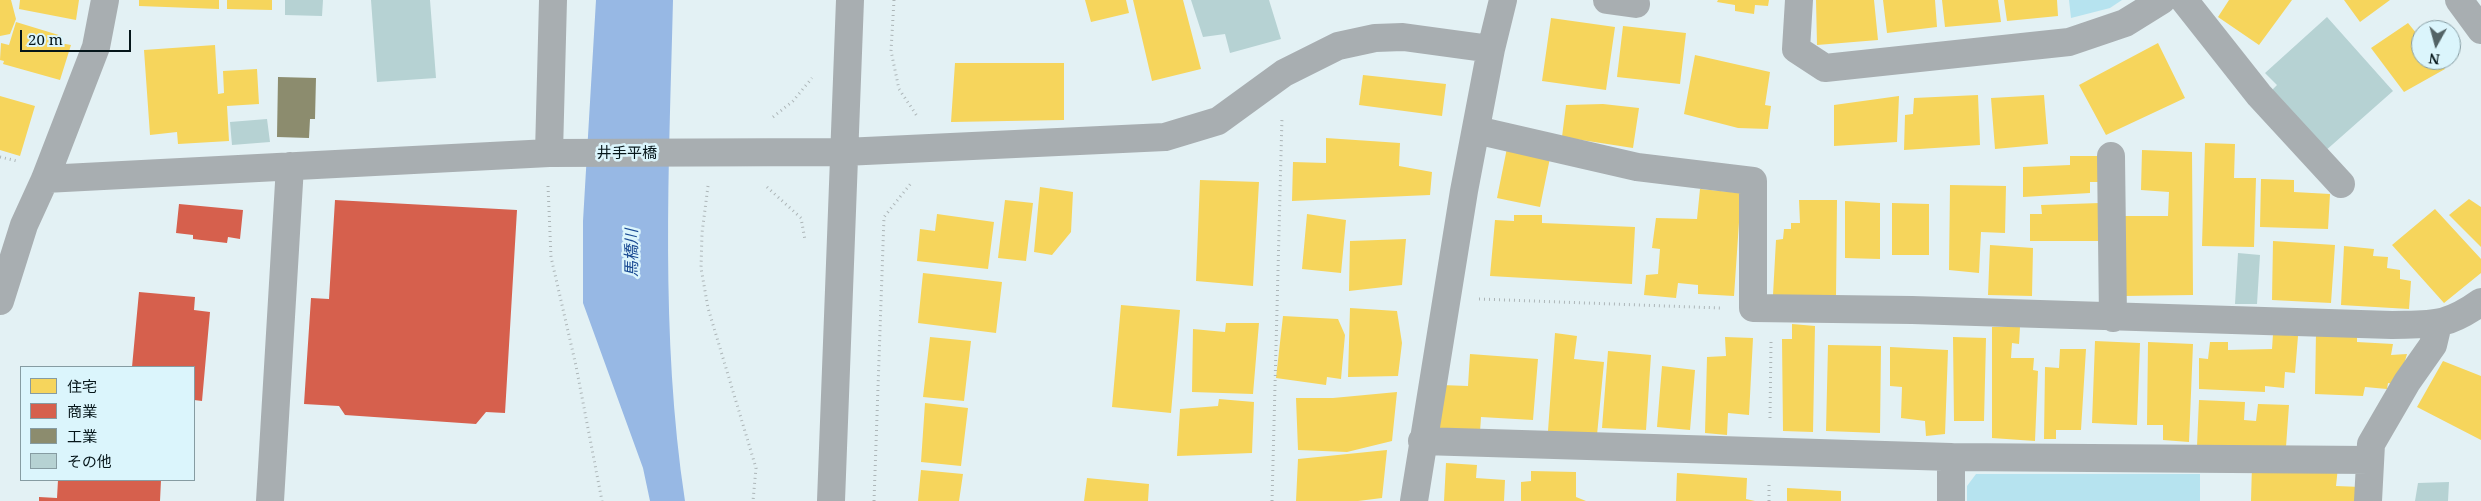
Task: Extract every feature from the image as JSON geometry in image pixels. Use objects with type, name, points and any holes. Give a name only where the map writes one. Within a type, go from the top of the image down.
[{"type":"street","points":[[0,301],[24,225],[45,178],[96,47],[106,0]]},
{"type":"street","points":[[553,0],[554,153]]},
{"type":"street","points":[[831,501],[850,0]]},
{"type":"street","points":[[1414,501],[1448,284],[1491,49],[1503,0]]},
{"type":"street","points":[[1606,0],[1636,4]]},
{"type":"street","points":[[1799,0],[1796,49],[1825,68],[2069,42],[2125,23],[2162,0]]},
{"type":"street","points":[[2184,0],[2260,95],[2341,184]]},
{"type":"street","points":[[2459,0],[2481,30]]},
{"type":"street","name":"井手平橋","points":[[45,178],[554,153],[844,152],[1165,137],[1218,121],[1284,73],[1338,46],[1375,38],[1403,37],[1491,49]]},
{"type":"street","points":[[1476,130],[1636,167],[1753,181],[1762,308],[1912,310],[2113,318],[2392,325],[2438,324],[2460,317],[2481,302]]},
{"type":"street","points":[[2111,156],[2113,318]]},
{"type":"street","points":[[270,501],[290,166]]},
{"type":"street","points":[[2368,501],[2371,444],[2407,382],[2433,344],[2438,324]]},
{"type":"street","points":[[1422,441],[1951,457],[2370,460]]},
{"type":"street","points":[[1951,457],[1951,501]]},
{"type":"path","points":[[894,0],[891,50],[899,89],[917,117]]},
{"type":"path","points":[[768,121],[793,102],[812,78],[813,68]]},
{"type":"path","points":[[1272,501],[1276,292],[1284,73]]},
{"type":"path","points":[[554,153],[548,197],[551,258],[576,366],[602,501]]},
{"type":"path","points":[[704,153],[701,268],[708,308],[756,468],[753,501]]},
{"type":"path","points":[[874,501],[884,217],[915,178]]},
{"type":"path","points":[[1486,300],[1667,307],[1762,308],[1770,451]]},
{"type":"shaded area","points":[[2069,0],[2122,0],[2110,8],[2071,18]]},
{"type":"shaded area","points":[[1976,474],[2200,474],[2200,501],[1967,501],[1967,486]]},
{"type":"water","name":"馬橋川","points":[[596,0],[673,0],[668,188],[669,314],[677,439],[685,501],[650,501],[643,468],[583,303],[583,221]]},
{"type":"building: 住宅","points":[[0,0],[11,0],[16,19],[10,34],[0,36]]},
{"type":"building: 住宅","points":[[20,0],[79,0],[76,20],[19,9]]},
{"type":"building: 住宅","points":[[139,0],[219,0],[219,9],[139,6]]},
{"type":"building: 住宅","points":[[227,0],[272,0],[272,10],[227,9]]},
{"type":"building: 住宅","points":[[1085,0],[1126,0],[1129,13],[1091,22]]},
{"type":"building: 住宅","points":[[1133,0],[1183,0],[1201,69],[1152,81]]},
{"type":"building: 住宅","points":[[1718,0],[1769,0],[1768,6],[1755,5],[1754,14],[1735,11],[1735,5],[1717,2]]},
{"type":"building: 住宅","points":[[1816,0],[1874,0],[1878,40],[1817,45]]},
{"type":"building: 住宅","points":[[1883,0],[1935,0],[1937,27],[1887,33]]},
{"type":"building: 住宅","points":[[1942,0],[1998,0],[2001,22],[1945,27]]},
{"type":"building: 住宅","points":[[2004,0],[2057,0],[2058,16],[2007,21]]},
{"type":"building: 住宅","points":[[2229,0],[2292,0],[2259,45],[2218,17]]},
{"type":"building: 住宅","points":[[2344,0],[2390,0],[2360,22]]},
{"type":"building: 住宅","points":[[1551,18],[1615,27],[1606,90],[1542,81]]},
{"type":"building: 住宅","points":[[16,22],[62,36],[60,43],[71,45],[60,80],[3,64],[4,61],[0,60],[1,43],[9,45]]},
{"type":"building: 住宅","points":[[2408,23],[2411,27],[2411,70],[2443,70],[2404,92],[2371,48]]},
{"type":"building: 住宅","points":[[1623,26],[1686,33],[1680,84],[1617,77]]},
{"type":"building: 住宅","points":[[2158,43],[2185,98],[2106,135],[2079,85]]},
{"type":"building: 住宅","points":[[215,45],[218,94],[224,93],[223,71],[257,69],[259,104],[227,106],[229,141],[178,144],[177,132],[150,135],[144,50]]},
{"type":"building: 住宅","points":[[1695,55],[1770,72],[1765,105],[1771,106],[1768,129],[1738,128],[1684,114]]},
{"type":"building: 住宅","points":[[955,63],[1064,63],[1064,120],[951,122]]},
{"type":"building: 住宅","points":[[1363,75],[1446,84],[1442,116],[1359,105]]},
{"type":"building: 住宅","points":[[1978,95],[1980,145],[1904,150],[1905,115],[1913,114],[1914,98]]},
{"type":"building: 住宅","points":[[2044,95],[2048,144],[1995,149],[1991,98]]},
{"type":"building: 住宅","points":[[0,96],[35,106],[20,156],[0,150]]},
{"type":"building: 住宅","points":[[1899,96],[1897,142],[1834,146],[1834,105]]},
{"type":"building: 住宅","points":[[1603,104],[1639,108],[1633,148],[1562,137],[1566,105]]},
{"type":"building: 住宅","points":[[1326,138],[1400,143],[1399,166],[1432,172],[1430,195],[1292,201],[1293,162],[1326,163]]},
{"type":"building: 住宅","points":[[1508,143],[1551,153],[1540,207],[1497,198]]},
{"type":"building: 住宅","points":[[2205,143],[2235,144],[2234,178],[2256,178],[2254,247],[2202,246]]},
{"type":"building: 住宅","points":[[2142,150],[2192,152],[2193,295],[2124,296],[2124,216],[2168,216],[2169,192],[2141,190]]},
{"type":"building: 住宅","points":[[2070,156],[2099,156],[2100,182],[2090,182],[2090,193],[2023,197],[2023,167],[2070,165]]},
{"type":"building: 住宅","points":[[2261,179],[2294,180],[2294,192],[2330,194],[2328,229],[2260,227]]},
{"type":"building: 住宅","points":[[1200,180],[1259,182],[1253,286],[1196,281]]},
{"type":"building: 住宅","points":[[1950,185],[2006,186],[2005,233],[1981,232],[1979,273],[1949,270]]},
{"type":"building: 住宅","points":[[1040,187],[1073,192],[1071,232],[1052,255],[1034,252]]},
{"type":"building: 住宅","points":[[1700,189],[1741,193],[1734,296],[1698,294],[1698,285],[1678,283],[1676,298],[1644,295],[1646,275],[1658,274],[1660,249],[1652,248],[1656,218],[1697,219]]},
{"type":"building: 住宅","points":[[2469,199],[2481,207],[2481,247],[2449,215]]},
{"type":"building: 住宅","points":[[1005,200],[1033,203],[1026,261],[998,258]]},
{"type":"building: 住宅","points":[[1799,200],[1837,200],[1836,297],[1773,295],[1776,240],[1783,239],[1784,229],[1791,229],[1791,223],[1800,223]]},
{"type":"building: 住宅","points":[[1845,201],[1880,203],[1880,259],[1845,258]]},
{"type":"building: 住宅","points":[[1892,203],[1929,204],[1929,255],[1892,255]]},
{"type":"building: 住宅","points":[[2100,203],[2099,241],[2030,241],[2030,214],[2042,214],[2041,205]]},
{"type":"building: 住宅","points":[[2435,209],[2481,259],[2481,273],[2444,303],[2392,245]]},
{"type":"building: 住宅","points":[[937,214],[994,222],[988,269],[917,261],[920,229],[935,231]]},
{"type":"building: 住宅","points":[[1307,214],[1346,220],[1341,273],[1302,269]]},
{"type":"building: 住宅","points":[[1514,215],[1542,215],[1542,223],[1635,227],[1632,284],[1490,276],[1495,220],[1514,221]]},
{"type":"building: 住宅","points":[[1406,239],[1402,285],[1349,291],[1350,241]]},
{"type":"building: 住宅","points":[[2273,241],[2335,245],[2331,303],[2272,300]]},
{"type":"building: 住宅","points":[[1990,245],[2033,248],[2032,296],[1988,295]]},
{"type":"building: 住宅","points":[[2344,246],[2374,249],[2373,256],[2388,257],[2387,268],[2400,270],[2400,279],[2411,281],[2409,309],[2341,305]]},
{"type":"building: 住宅","points":[[923,273],[1002,282],[996,333],[918,323]]},
{"type":"building: 住宅","points":[[1121,305],[1180,310],[1171,413],[1112,407]]},
{"type":"building: 住宅","points":[[1350,308],[1397,311],[1402,343],[1398,376],[1348,377]]},
{"type":"building: 住宅","points":[[1283,316],[1338,319],[1345,335],[1341,379],[1327,377],[1326,385],[1276,378]]},
{"type":"building: 住宅","points":[[1226,323],[1259,323],[1253,394],[1192,392],[1193,329],[1225,332]]},
{"type":"building: 住宅","points":[[1792,324],[1815,326],[1813,432],[1783,431],[1782,339],[1792,339]]},
{"type":"building: 住宅","points":[[1992,327],[2020,327],[2019,344],[2012,343],[2011,358],[2034,358],[2033,370],[2038,371],[2035,441],[1992,438]]},
{"type":"building: 住宅","points":[[2316,332],[2357,334],[2357,342],[2393,344],[2391,355],[2407,354],[2398,385],[2388,383],[2387,389],[2365,387],[2363,396],[2315,394]]},
{"type":"building: 住宅","points":[[1555,333],[1577,336],[1574,359],[1604,362],[1597,435],[1548,431]]},
{"type":"building: 住宅","points":[[2273,334],[2298,336],[2295,373],[2285,372],[2284,388],[2265,386],[2265,392],[2199,389],[2199,358],[2208,359],[2210,342],[2228,342],[2228,350],[2272,349]]},
{"type":"building: 住宅","points":[[930,337],[971,341],[964,401],[923,397]]},
{"type":"building: 住宅","points":[[1725,337],[1753,338],[1749,415],[1728,413],[1727,435],[1705,433],[1707,357],[1726,356]]},
{"type":"building: 住宅","points":[[1953,337],[1986,338],[1984,421],[1954,421]]},
{"type":"building: 住宅","points":[[2095,341],[2140,343],[2137,425],[2092,423]]},
{"type":"building: 住宅","points":[[2148,342],[2193,344],[2189,442],[2163,440],[2163,425],[2147,425]]},
{"type":"building: 住宅","points":[[1828,345],[1881,346],[1880,433],[1826,431]]},
{"type":"building: 住宅","points":[[1890,347],[1948,350],[1945,434],[1926,436],[1925,421],[1901,418],[1902,387],[1890,386]]},
{"type":"building: 住宅","points":[[2060,349],[2086,349],[2081,430],[2056,430],[2056,439],[2044,439],[2045,367],[2059,368]]},
{"type":"building: 住宅","points":[[1608,351],[1651,355],[1646,430],[1602,428]]},
{"type":"building: 住宅","points":[[1470,354],[1538,359],[1533,420],[1481,417],[1480,432],[1437,429],[1441,385],[1468,386]]},
{"type":"building: 住宅","points":[[2443,361],[2481,376],[2481,440],[2417,407]]},
{"type":"building: 住宅","points":[[1662,366],[1695,370],[1690,430],[1657,427]]},
{"type":"building: 住宅","points":[[1397,392],[1392,441],[1347,452],[1298,450],[1296,398],[1333,398]]},
{"type":"building: 住宅","points":[[1219,399],[1254,402],[1252,453],[1177,456],[1180,409],[1218,406]]},
{"type":"building: 住宅","points":[[2199,400],[2245,402],[2244,420],[2256,421],[2258,404],[2289,405],[2286,447],[2197,446]]},
{"type":"building: 住宅","points":[[925,403],[968,408],[961,466],[921,462]]},
{"type":"building: 住宅","points":[[1387,450],[1382,498],[1358,501],[1296,501],[1298,459]]},
{"type":"building: 住宅","points":[[1446,463],[1477,465],[1476,478],[1505,480],[1504,501],[1444,501]]},
{"type":"building: 住宅","points":[[2252,465],[2338,467],[2336,486],[2361,487],[2360,501],[2251,501]]},
{"type":"building: 住宅","points":[[921,470],[963,474],[959,501],[918,501]]},
{"type":"building: 住宅","points":[[1531,471],[1576,472],[1576,497],[1586,501],[1521,501],[1521,482],[1531,481]]},
{"type":"building: 住宅","points":[[1677,473],[1747,478],[1746,499],[1755,501],[1676,501]]},
{"type":"building: 住宅","points":[[1087,478],[1149,484],[1148,501],[1084,501]]},
{"type":"building: 住宅","points":[[1787,488],[1841,491],[1841,501],[1787,501]]},
{"type":"building: 商業","points":[[335,200],[517,210],[505,413],[486,412],[476,424],[345,415],[339,406],[304,404],[311,298],[329,299]]},
{"type":"building: 商業","points":[[179,204],[243,210],[240,239],[228,237],[227,243],[193,239],[193,235],[176,233]]},
{"type":"building: 商業","points":[[139,292],[195,297],[194,310],[210,312],[202,401],[195,400],[195,366],[132,366]]},
{"type":"building: 商業","points":[[58,481],[161,481],[160,501],[39,501],[39,497],[57,498]]},
{"type":"building: 工業","points":[[278,77],[316,78],[315,119],[310,119],[309,138],[277,137]]},
{"type":"building: その他","points":[[285,0],[323,0],[322,16],[285,15]]},
{"type":"building: その他","points":[[371,0],[430,0],[436,78],[377,82]]},
{"type":"building: その他","points":[[1191,0],[1269,0],[1281,39],[1230,53],[1225,34],[1203,37]]},
{"type":"building: その他","points":[[2327,17],[2393,91],[2324,152],[2270,92],[2277,85],[2265,73]]},
{"type":"building: その他","points":[[267,119],[270,142],[232,145],[230,122]]},
{"type":"building: その他","points":[[2238,253],[2260,255],[2257,304],[2235,304]]},
{"type":"building: その他","points":[[2449,482],[2448,501],[2415,501],[2418,483]]}]
